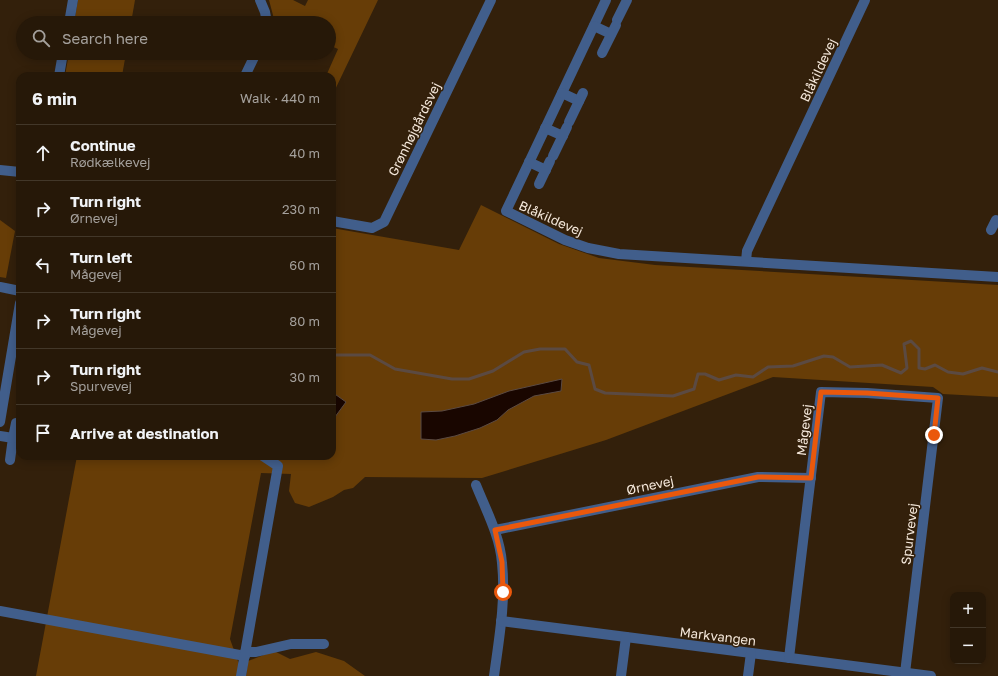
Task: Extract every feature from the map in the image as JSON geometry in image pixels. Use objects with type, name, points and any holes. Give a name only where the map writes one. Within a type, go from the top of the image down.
[{"type":"street","points":[[70,16],[73,0]]},
{"type":"street","points":[[260,0],[265,16]]},
{"type":"street","name":"Grønhøjgårdsvej","points":[[336,223],[372,228],[384,222],[492,0]]},
{"type":"street","name":"Blåkildevej","points":[[606,0],[506,211],[565,240],[588,248],[619,254],[998,277],[998,273]]},
{"type":"street","points":[[602,53],[627,0]]},
{"type":"street","name":"Blåkildevej","points":[[746,261],[747,251],[865,0]]},
{"type":"street","points":[[594,26],[615,26]]},
{"type":"street","points":[[60,72],[62,60]]},
{"type":"street","points":[[247,72],[253,60]]},
{"type":"street","points":[[540,184],[581,97],[562,93]]},
{"type":"street","points":[[545,128],[566,128]]},
{"type":"street","points":[[529,162],[550,163]]},
{"type":"street","points":[[0,170],[16,172]]},
{"type":"street","points":[[991,230],[996,220],[998,221]]},
{"type":"street","points":[[0,287],[16,290]]},
{"type":"street","points":[[0,422],[16,327]]},
{"type":"street","name":"Mågevej","points":[[789,658],[821,392],[867,393],[938,398]]},
{"type":"street","name":"Spurvevej","points":[[905,673],[938,398]]},
{"type":"street","points":[[10,460],[16,424]]},
{"type":"street","points":[[0,436],[13,438]]},
{"type":"street","points":[[241,676],[278,466],[270,460]]},
{"type":"street","name":"Ørnevej","points":[[495,530],[758,477],[811,478]]},
{"type":"street","points":[[476,485],[495,530],[502,562],[503,592],[501,621],[494,676]]},
{"type":"street","points":[[0,611],[245,654],[291,644],[324,644]]},
{"type":"street","name":"Markvangen","points":[[501,621],[789,658],[875,672],[931,676]]},
{"type":"street","points":[[621,676],[626,637]]},
{"type":"street","points":[[748,676],[750,653]]},
{"type":"shaded area","points":[[78,0],[135,0],[132,16],[75,16]]},
{"type":"shaded area","points":[[269,0],[293,0],[305,6],[308,0],[378,0],[336,88],[336,72],[328,72],[333,60],[336,60],[338,49],[336,48],[336,16],[273,16]]},
{"type":"shaded area","points":[[68,60],[125,60],[123,72],[66,72]]},
{"type":"shaded area","points":[[481,205],[559,244],[599,258],[655,265],[998,285],[998,397],[943,394],[933,387],[773,377],[606,440],[482,478],[365,477],[353,488],[344,490],[333,497],[309,507],[295,503],[289,491],[291,474],[261,473],[230,639],[239,664],[237,676],[36,676],[76,460],[336,460],[336,229],[459,250]]},
{"type":"shaded area","points":[[0,220],[15,231],[6,278],[0,277]]},
{"type":"shaded area","points":[[562,379],[561,391],[534,396],[508,410],[497,420],[480,428],[436,440],[421,439],[421,412],[442,411],[474,404],[509,391]]},
{"type":"shaded area","points":[[336,395],[346,402],[336,416]]},
{"type":"shaded area","points":[[274,651],[290,659],[316,652],[344,661],[365,676],[246,676],[248,661]]},
{"type":"waterway","points":[[336,355],[370,355],[395,369],[452,379],[469,379],[493,371],[524,352],[540,349],[565,349],[577,362],[589,365],[595,389],[605,393],[673,396],[694,389],[698,374],[705,374],[719,380],[736,375],[753,377],[768,367],[793,366],[824,356],[833,357],[850,367],[882,365],[901,373],[907,368],[904,344],[911,341],[919,349],[919,368],[925,369],[935,365],[948,372],[963,374],[982,368],[998,372]]},
{"type":"route","points":[[503,592],[502,562],[495,530],[758,477],[811,478],[821,392],[867,393],[938,398],[934,435]]}]
